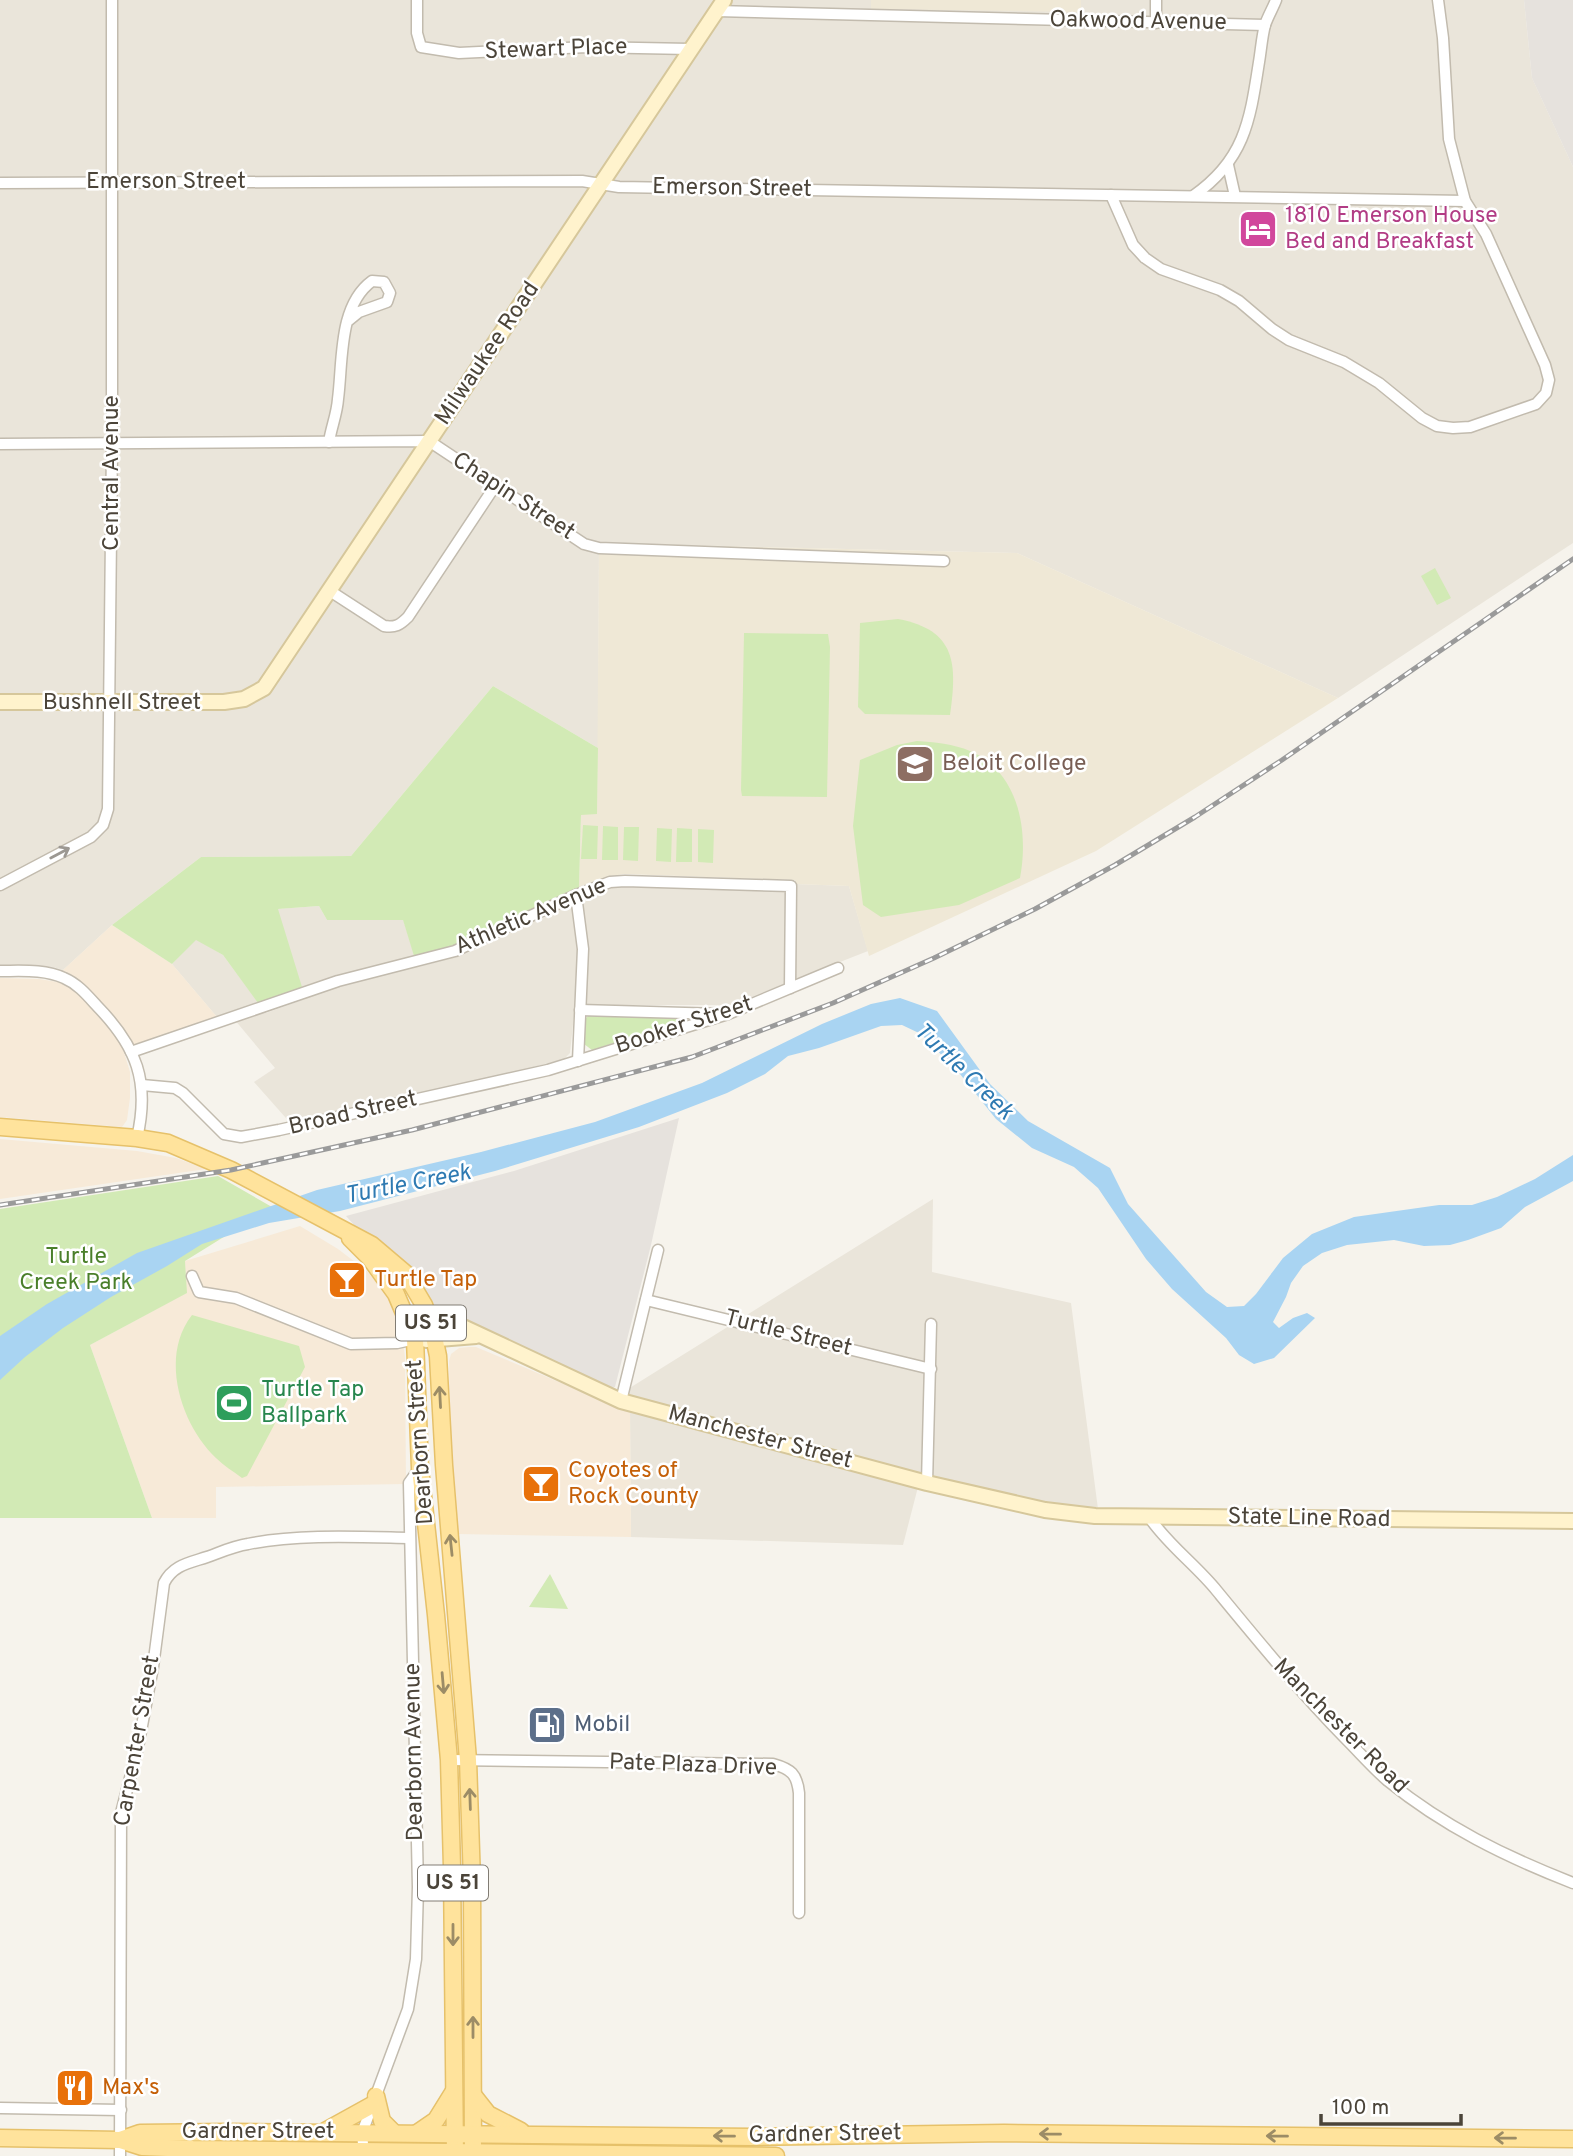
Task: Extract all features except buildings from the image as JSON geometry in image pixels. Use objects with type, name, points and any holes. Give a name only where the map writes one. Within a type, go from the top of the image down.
[{"type":"main road","name":"US 51","points":[[0,1128],[137,1138],[168,1143],[232,1170],[335,1225]]},
{"type":"main road","name":"Dearborn Street","points":[[335,1225],[372,1245],[405,1273],[424,1305],[434,1333],[468,1760]]},
{"type":"main road","name":"Dearborn Street","points":[[335,1225],[370,1258],[396,1294],[415,1339],[420,1468],[449,1760]]},
{"type":"main road","name":"US 51","points":[[449,1760],[455,2154]]},
{"type":"main road","name":"US 51","points":[[468,1760],[472,1881],[473,2095]]},
{"type":"main road","points":[[416,2133],[436,2120],[454,2091]]},
{"type":"main road","points":[[473,2095],[473,2154]]},
{"type":"main road","points":[[473,2095],[493,2118],[530,2134]]},
{"type":"main road","points":[[324,2132],[374,2100],[382,2121],[394,2133]]},
{"type":"main road","name":"Gardner Street","points":[[120,2148],[140,2133],[177,2132],[754,2137],[1004,2133],[1573,2139]]},
{"type":"main road","name":"Gardner Street","points":[[0,2138],[120,2148],[363,2154],[776,2156]]},
{"type":"street","name":"Central Avenue","points":[[0,885],[91,837],[103,825],[108,800],[113,0]]},
{"type":"street","name":"Stewart Place","points":[[416,0],[417,33],[421,47],[459,53],[587,47],[690,49]]},
{"type":"street","points":[[1156,0],[1156,23]]},
{"type":"street","points":[[1193,197],[1209,186],[1228,165],[1241,144],[1253,104],[1265,24],[1276,0]]},
{"type":"street","points":[[1111,195],[1133,245],[1153,264],[1220,290],[1289,340],[1344,362],[1437,426],[1470,427],[1536,404],[1546,393],[1549,380],[1545,365],[1486,233],[1465,201],[1449,139],[1438,0]]},
{"type":"street","name":"Oakwood Avenue","points":[[721,6],[1156,23],[1265,24]]},
{"type":"street","name":"Milwaukee Road","points":[[244,699],[264,688],[273,677],[721,6]]},
{"type":"street","points":[[1228,165],[1235,196]]},
{"type":"street","name":"Emerson Street","points":[[0,183],[582,181],[619,187],[1465,201]]},
{"type":"street","points":[[329,442],[338,402],[344,330],[348,321],[361,293],[368,284],[380,280],[384,282],[390,293],[387,302],[359,312],[348,321]]},
{"type":"street","name":"Chapin Street","points":[[0,444],[429,441],[584,544],[599,548],[944,561]]},
{"type":"street","points":[[330,590],[384,626],[396,626],[408,617],[495,486]]},
{"type":"street","name":"Bushnell Street","points":[[0,702],[213,703],[244,699]]},
{"type":"street","name":"Athletic Avenue","points":[[131,1052],[338,981],[455,951],[610,882],[791,886],[790,988]]},
{"type":"street","points":[[576,895],[583,949],[578,1060]]},
{"type":"street","points":[[790,988],[838,968]]},
{"type":"street","points":[[0,971],[43,972],[71,981],[82,989],[119,1030],[131,1052],[142,1085],[141,1120],[137,1138]]},
{"type":"street","name":"Booker Street","points":[[578,1060],[728,1014],[790,988]]},
{"type":"street","points":[[580,1010],[728,1014]]},
{"type":"street","name":"Broad Street","points":[[142,1085],[175,1088],[224,1134],[241,1137],[312,1124],[548,1070],[578,1060]]},
{"type":"street","points":[[621,1401],[658,1250]]},
{"type":"street","points":[[192,1276],[199,1292],[236,1298],[351,1344],[397,1343],[415,1339]]},
{"type":"street","name":"Turtle Street","points":[[646,1300],[931,1368]]},
{"type":"street","points":[[927,1483],[931,1324]]},
{"type":"street","name":"Manchester Street","points":[[415,1339],[434,1333],[485,1336],[570,1379],[621,1401],[927,1483],[1045,1510]]},
{"type":"street","name":"Dearborn Avenue","points":[[363,2154],[362,2133],[408,2009],[416,1959],[418,1887],[409,1483],[420,1468]]},
{"type":"street","name":"State Line Road","points":[[1045,1510],[1095,1516],[1573,1521]]},
{"type":"street","name":"Manchester Road","points":[[1149,1517],[1165,1538],[1208,1580],[1321,1713],[1385,1778],[1455,1828],[1489,1848],[1573,1883]]},
{"type":"street","name":"Carpenter Street","points":[[120,2148],[121,1812],[138,1746],[153,1667],[164,1583],[170,1572],[246,1544],[269,1540],[346,1537],[409,1538]]},
{"type":"street","name":"Pate Plaza Drive","points":[[449,1760],[773,1764],[784,1768],[796,1777],[799,1793],[799,1913]]},
{"type":"street","points":[[0,2108],[121,2110]]},
{"type":"street","points":[[754,2137],[754,2156]]},
{"type":"shaded area","points":[[0,0],[715,0],[278,658],[258,685],[248,691],[218,695],[0,696]]},
{"type":"shaded area","points":[[731,0],[1524,0],[1532,78],[1573,167],[1573,543],[1338,698],[1017,553],[599,543],[598,748],[493,686],[351,856],[201,857],[112,925],[63,970],[53,967],[0,965],[0,708],[225,708],[270,690]]},
{"type":"shaded area","points":[[871,0],[1081,0],[1081,12],[871,9]]},
{"type":"shaded area","points":[[1524,0],[1573,0],[1573,167],[1532,78]]},
{"type":"shaded area","name":"Beloit College","points":[[599,543],[1017,553],[1338,698],[1096,851],[869,956],[849,886],[795,884],[795,880],[624,874],[610,876],[579,888],[581,814],[597,814]]},
{"type":"shaded area","points":[[795,884],[849,886],[868,951],[731,1005],[575,1005],[570,1053],[564,1059],[293,1126],[254,1082],[275,1068],[229,1013],[217,1017],[172,964],[196,939],[223,955],[266,1013],[305,999],[277,909],[319,906],[327,920],[403,919],[418,967],[475,950],[612,887],[794,892]]},
{"type":"shaded area","points":[[112,925],[172,964],[217,1017],[123,1049],[130,1072],[130,1098],[127,1120],[122,1127],[0,1117],[0,978],[58,982],[63,970]]},
{"type":"shaded area","points":[[679,1118],[651,1245],[615,1387],[612,1388],[607,1389],[468,1322],[436,1315],[346,1216],[514,1171]]},
{"type":"shaded area","points":[[0,1139],[137,1151],[176,1158],[206,1169],[0,1199]]},
{"type":"shaded area","points":[[933,1199],[932,1272],[1071,1303],[1098,1509],[1059,1506],[987,1492],[626,1397],[628,1389]]},
{"type":"shaded area","points":[[300,1226],[367,1271],[386,1294],[401,1325],[405,1358],[406,1484],[216,1487],[216,1518],[152,1518],[90,1345],[186,1293],[185,1261]]},
{"type":"shaded area","points":[[476,1347],[630,1412],[631,1537],[457,1534],[450,1446],[449,1361],[451,1354],[459,1348]]},
{"type":"shaded area","points":[[630,1412],[918,1487],[903,1545],[631,1537]]},
{"type":"green space","points":[[1435,568],[1451,598],[1437,605],[1421,576]]},
{"type":"green space","points":[[898,619],[917,624],[932,632],[949,652],[953,680],[950,715],[865,714],[858,707],[860,623]]},
{"type":"green space","points":[[744,633],[828,634],[827,797],[742,796]]},
{"type":"green space","points":[[493,686],[598,748],[597,814],[581,815],[579,888],[458,944],[414,956],[403,920],[327,920],[319,906],[278,909],[302,987],[258,1003],[223,955],[196,940],[172,964],[112,925],[201,857],[351,856]]},
{"type":"green space","points":[[917,741],[970,751],[1000,773],[1010,788],[1021,823],[1023,841],[1020,878],[959,905],[881,917],[863,905],[853,826],[860,760],[897,745]]},
{"type":"green space","points":[[583,825],[598,826],[597,859],[581,859]]},
{"type":"green space","points":[[603,826],[618,827],[618,860],[602,860]]},
{"type":"green space","points":[[624,827],[639,827],[638,861],[623,860]]},
{"type":"green space","points":[[657,828],[672,829],[671,862],[656,861]]},
{"type":"green space","points":[[677,828],[692,829],[692,862],[676,862]]},
{"type":"green space","points":[[698,829],[714,830],[713,863],[698,862]]},
{"type":"green space","points":[[588,1016],[676,1018],[679,1022],[592,1050],[584,1044]]},
{"type":"green space","name":"Turtle Creek Park","points":[[218,1176],[272,1207],[185,1261],[187,1293],[90,1345],[152,1518],[0,1518],[0,1209]]},
{"type":"green space","name":"Turtle Tap Ballpark","points":[[192,1315],[299,1346],[305,1367],[247,1476],[242,1478],[219,1461],[204,1444],[193,1428],[178,1390],[177,1350],[182,1332]]},
{"type":"green space","points":[[550,1574],[568,1609],[529,1607]]},
{"type":"water","name":"Turtle Creek","points":[[900,998],[937,1011],[990,1084],[1028,1121],[1110,1168],[1128,1204],[1206,1292],[1227,1307],[1244,1306],[1283,1258],[1312,1234],[1354,1217],[1439,1205],[1472,1205],[1497,1197],[1535,1179],[1573,1155],[1573,1181],[1525,1207],[1501,1228],[1468,1240],[1450,1245],[1424,1246],[1394,1240],[1347,1245],[1322,1253],[1303,1266],[1291,1283],[1273,1322],[1279,1328],[1293,1318],[1307,1313],[1315,1318],[1274,1358],[1254,1364],[1239,1355],[1226,1338],[1172,1289],[1146,1259],[1098,1188],[1074,1167],[1032,1148],[996,1119],[960,1074],[921,1034],[902,1025],[881,1026],[788,1056],[765,1074],[727,1093],[639,1127],[495,1171],[340,1211],[269,1223],[202,1244],[63,1328],[0,1380],[0,1336],[47,1304],[137,1253],[317,1190],[595,1122],[702,1083],[822,1024],[871,1004]]},
{"type":"railway","points":[[0,1205],[231,1170],[412,1130],[692,1057],[833,1003],[1035,909],[1115,865],[1282,760],[1573,559]]},
{"type":"place","name":"1810 Emerson House Bed and Breakfast","points":[[1258,229]]},
{"type":"place","name":"Beloit College","points":[[915,764]]},
{"type":"place","name":"Turtle Tap","points":[[347,1280]]},
{"type":"place","name":"Turtle Tap Ballpark","points":[[234,1403]]},
{"type":"place","name":"Coyotes of Rock County","points":[[541,1484]]},
{"type":"place","name":"Mobil","points":[[547,1725]]},
{"type":"place","name":"Max's","points":[[75,2088]]}]
